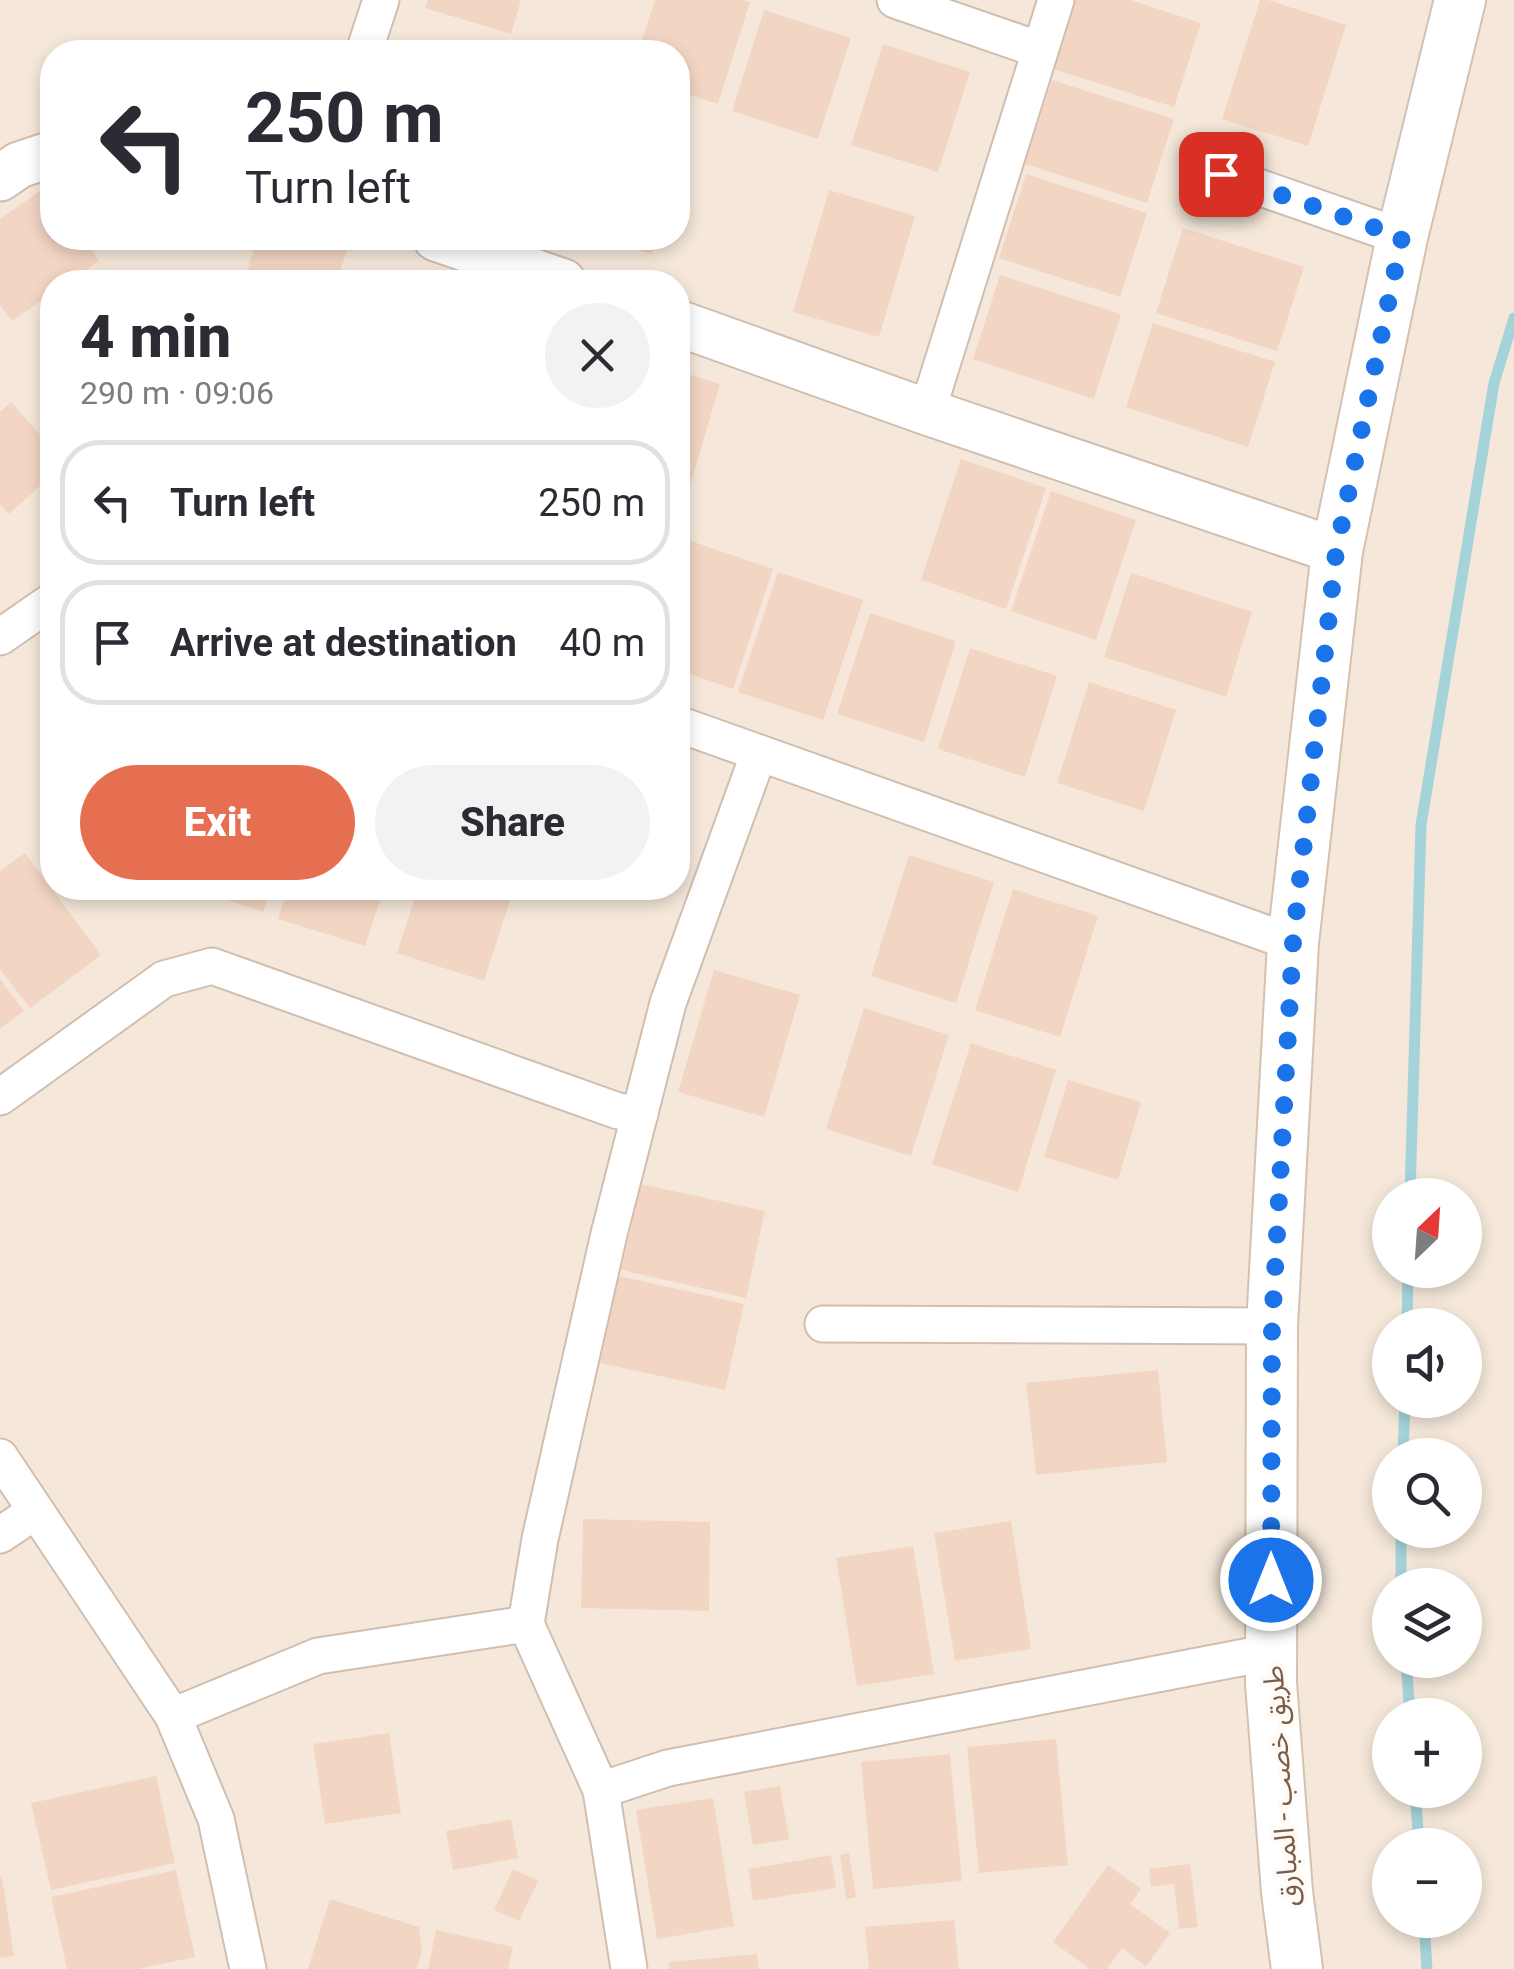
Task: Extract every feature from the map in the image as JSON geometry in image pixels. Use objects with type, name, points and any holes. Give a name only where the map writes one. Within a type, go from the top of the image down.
[{"type":"main road","name":"طريق خصب - المبارق","points":[[1297,1969],[1286,1892],[1270,1683],[1272,1326],[1293,943],[1336,552],[1402,237],[1460,0]]},
{"type":"street","points":[[368,40],[381,0]]},
{"type":"street","points":[[895,0],[1040,50]]},
{"type":"street","points":[[928,412],[1056,0]]},
{"type":"street","points":[[0,178],[18,165],[40,158]]},
{"type":"street","points":[[1221,174],[1402,237]]},
{"type":"street","points":[[470,250],[528,270]]},
{"type":"street","points":[[690,327],[1336,552]]},
{"type":"street","points":[[0,637],[40,609]]},
{"type":"street","points":[[690,728],[1293,943]]},
{"type":"street","points":[[629,1969],[600,1790],[526,1624],[540,1539],[609,1234],[668,1003],[759,753]]},
{"type":"street","points":[[0,1096],[164,979],[212,966],[600,1105],[640,1114]]},
{"type":"street","points":[[823,1324],[1272,1326]]},
{"type":"street","points":[[0,1458],[173,1716],[216,1819],[248,1969]]},
{"type":"street","points":[[0,1534],[36,1512]]},
{"type":"street","points":[[173,1716],[318,1656],[526,1624]]},
{"type":"street","points":[[600,1790],[668,1768],[1271,1652]]},
{"type":"shaded area","points":[[0,0],[1514,0],[1514,1969],[0,1969]]},
{"type":"building","points":[[428,0],[521,0],[511,34],[425,8]]},
{"type":"building","points":[[655,0],[750,2],[718,104],[690,95],[690,40],[642,40]]},
{"type":"building","points":[[1075,0],[1131,0],[1201,23],[1174,107],[1053,69]]},
{"type":"building","points":[[1260,0],[1346,25],[1308,146],[1222,119]]},
{"type":"building","points":[[764,10],[851,38],[818,139],[732,111]]},
{"type":"building","points":[[883,44],[970,72],[938,172],[851,145]]},
{"type":"building","points":[[1052,80],[1174,119],[1147,203],[1025,164]]},
{"type":"building","points":[[1026,174],[1147,213],[1120,297],[999,258]]},
{"type":"building","points":[[829,190],[915,216],[879,337],[793,312]]},
{"type":"building","points":[[40,191],[40,250],[91,250],[99,261],[86,270],[40,270],[40,301],[12,321],[0,305],[0,219]]},
{"type":"building","points":[[1183,228],[1304,267],[1277,351],[1156,313]]},
{"type":"building","points":[[253,250],[347,250],[341,270],[248,270]]},
{"type":"building","points":[[1000,275],[1121,314],[1094,399],[973,359]]},
{"type":"building","points":[[1153,323],[1275,362],[1248,447],[1126,407]]},
{"type":"building","points":[[690,375],[720,384],[690,486]]},
{"type":"building","points":[[11,402],[40,435],[40,486],[9,514],[0,504],[0,412]]},
{"type":"building","points":[[961,459],[1046,488],[1006,609],[921,580]]},
{"type":"building","points":[[1051,491],[1136,520],[1096,640],[1011,611]]},
{"type":"building","points":[[690,541],[773,569],[733,689],[690,674]]},
{"type":"building","points":[[778,572],[863,600],[823,720],[738,692]]},
{"type":"building","points":[[1131,573],[1252,612],[1226,697],[1104,657]]},
{"type":"building","points":[[870,613],[956,641],[924,742],[837,714]]},
{"type":"building","points":[[970,648],[1057,676],[1025,777],[938,749]]},
{"type":"building","points":[[1089,682],[1176,710],[1144,811],[1057,783]]},
{"type":"building","points":[[25,853],[40,873],[40,900],[60,900],[101,955],[30,1008],[0,969],[0,871]]},
{"type":"building","points":[[909,855],[994,882],[956,1003],[871,976]]},
{"type":"building","points":[[1013,889],[1098,916],[1060,1037],[975,1010]]},
{"type":"building","points":[[228,900],[267,900],[263,912]]},
{"type":"building","points":[[284,900],[380,900],[365,946],[278,919]]},
{"type":"building","points":[[414,900],[510,900],[484,981],[397,953]]},
{"type":"building","points":[[714,970],[800,995],[764,1117],[678,1092]]},
{"type":"building","points":[[0,979],[24,1011],[0,1029]]},
{"type":"building","points":[[864,1008],[949,1035],[911,1156],[826,1129]]},
{"type":"building","points":[[971,1043],[1056,1070],[1018,1192],[932,1164]]},
{"type":"building","points":[[1068,1080],[1141,1102],[1118,1180],[1044,1157]]},
{"type":"building","points":[[641,1184],[765,1211],[746,1298],[621,1270]]},
{"type":"building","points":[[619,1276],[744,1304],[725,1390],[600,1363]]},
{"type":"building","points":[[1158,1370],[1167,1462],[1036,1475],[1026,1383]]},
{"type":"building","points":[[583,1519],[710,1522],[709,1611],[581,1608]]},
{"type":"building","points":[[1011,1521],[1031,1649],[955,1661],[934,1533]]},
{"type":"building","points":[[913,1546],[934,1674],[857,1686],[836,1558]]},
{"type":"building","points":[[389,1733],[401,1813],[325,1824],[313,1744]]},
{"type":"building","points":[[1056,1739],[1068,1865],[979,1873],[967,1747]]},
{"type":"building","points":[[950,1754],[962,1881],[873,1889],[861,1762]]},
{"type":"building","points":[[156,1776],[175,1863],[51,1890],[31,1803]]},
{"type":"building","points":[[780,1786],[789,1839],[753,1845],[744,1792]]},
{"type":"building","points":[[713,1798],[734,1926],[657,1939],[636,1810]]},
{"type":"building","points":[[511,1819],[518,1858],[453,1870],[446,1831]]},
{"type":"building","points":[[849,1853],[856,1897],[846,1899],[840,1855]]},
{"type":"building","points":[[831,1855],[836,1888],[753,1901],[748,1869]]},
{"type":"building","points":[[1190,1864],[1198,1927],[1179,1929],[1174,1884],[1151,1887],[1149,1869]]},
{"type":"building","points":[[1108,1865],[1141,1889],[1130,1904],[1170,1933],[1146,1966],[1122,1948],[1107,1969],[1090,1969],[1053,1942]]},
{"type":"building","points":[[513,1869],[538,1881],[519,1921],[494,1910]]},
{"type":"building","points":[[176,1870],[195,1957],[137,1969],[67,1969],[51,1897]]},
{"type":"building","points":[[0,1877],[14,1956],[0,1958]]},
{"type":"building","points":[[330,1899],[419,1927],[422,1950],[417,1969],[308,1969]]},
{"type":"building","points":[[954,1920],[959,1969],[869,1969],[865,1927]]},
{"type":"building","points":[[436,1930],[513,1947],[508,1969],[428,1969]]},
{"type":"building","points":[[757,1954],[759,1969],[669,1969],[669,1962]]},
{"type":"waterway","points":[[1411,1178],[1421,825],[1494,383],[1514,318]]},
{"type":"waterway","points":[[1407,1308],[1408,1288]]},
{"type":"waterway","points":[[1404,1418],[1404,1438]]},
{"type":"waterway","points":[[1401,1548],[1401,1568]]},
{"type":"waterway","points":[[1407,1678],[1409,1698]]},
{"type":"waterway","points":[[1416,1808],[1418,1828]]},
{"type":"waterway","points":[[1425,1938],[1427,1969]]},
{"type":"route","points":[[1221,174],[1402,237],[1336,552],[1293,943],[1272,1326],[1271,1580]]}]
